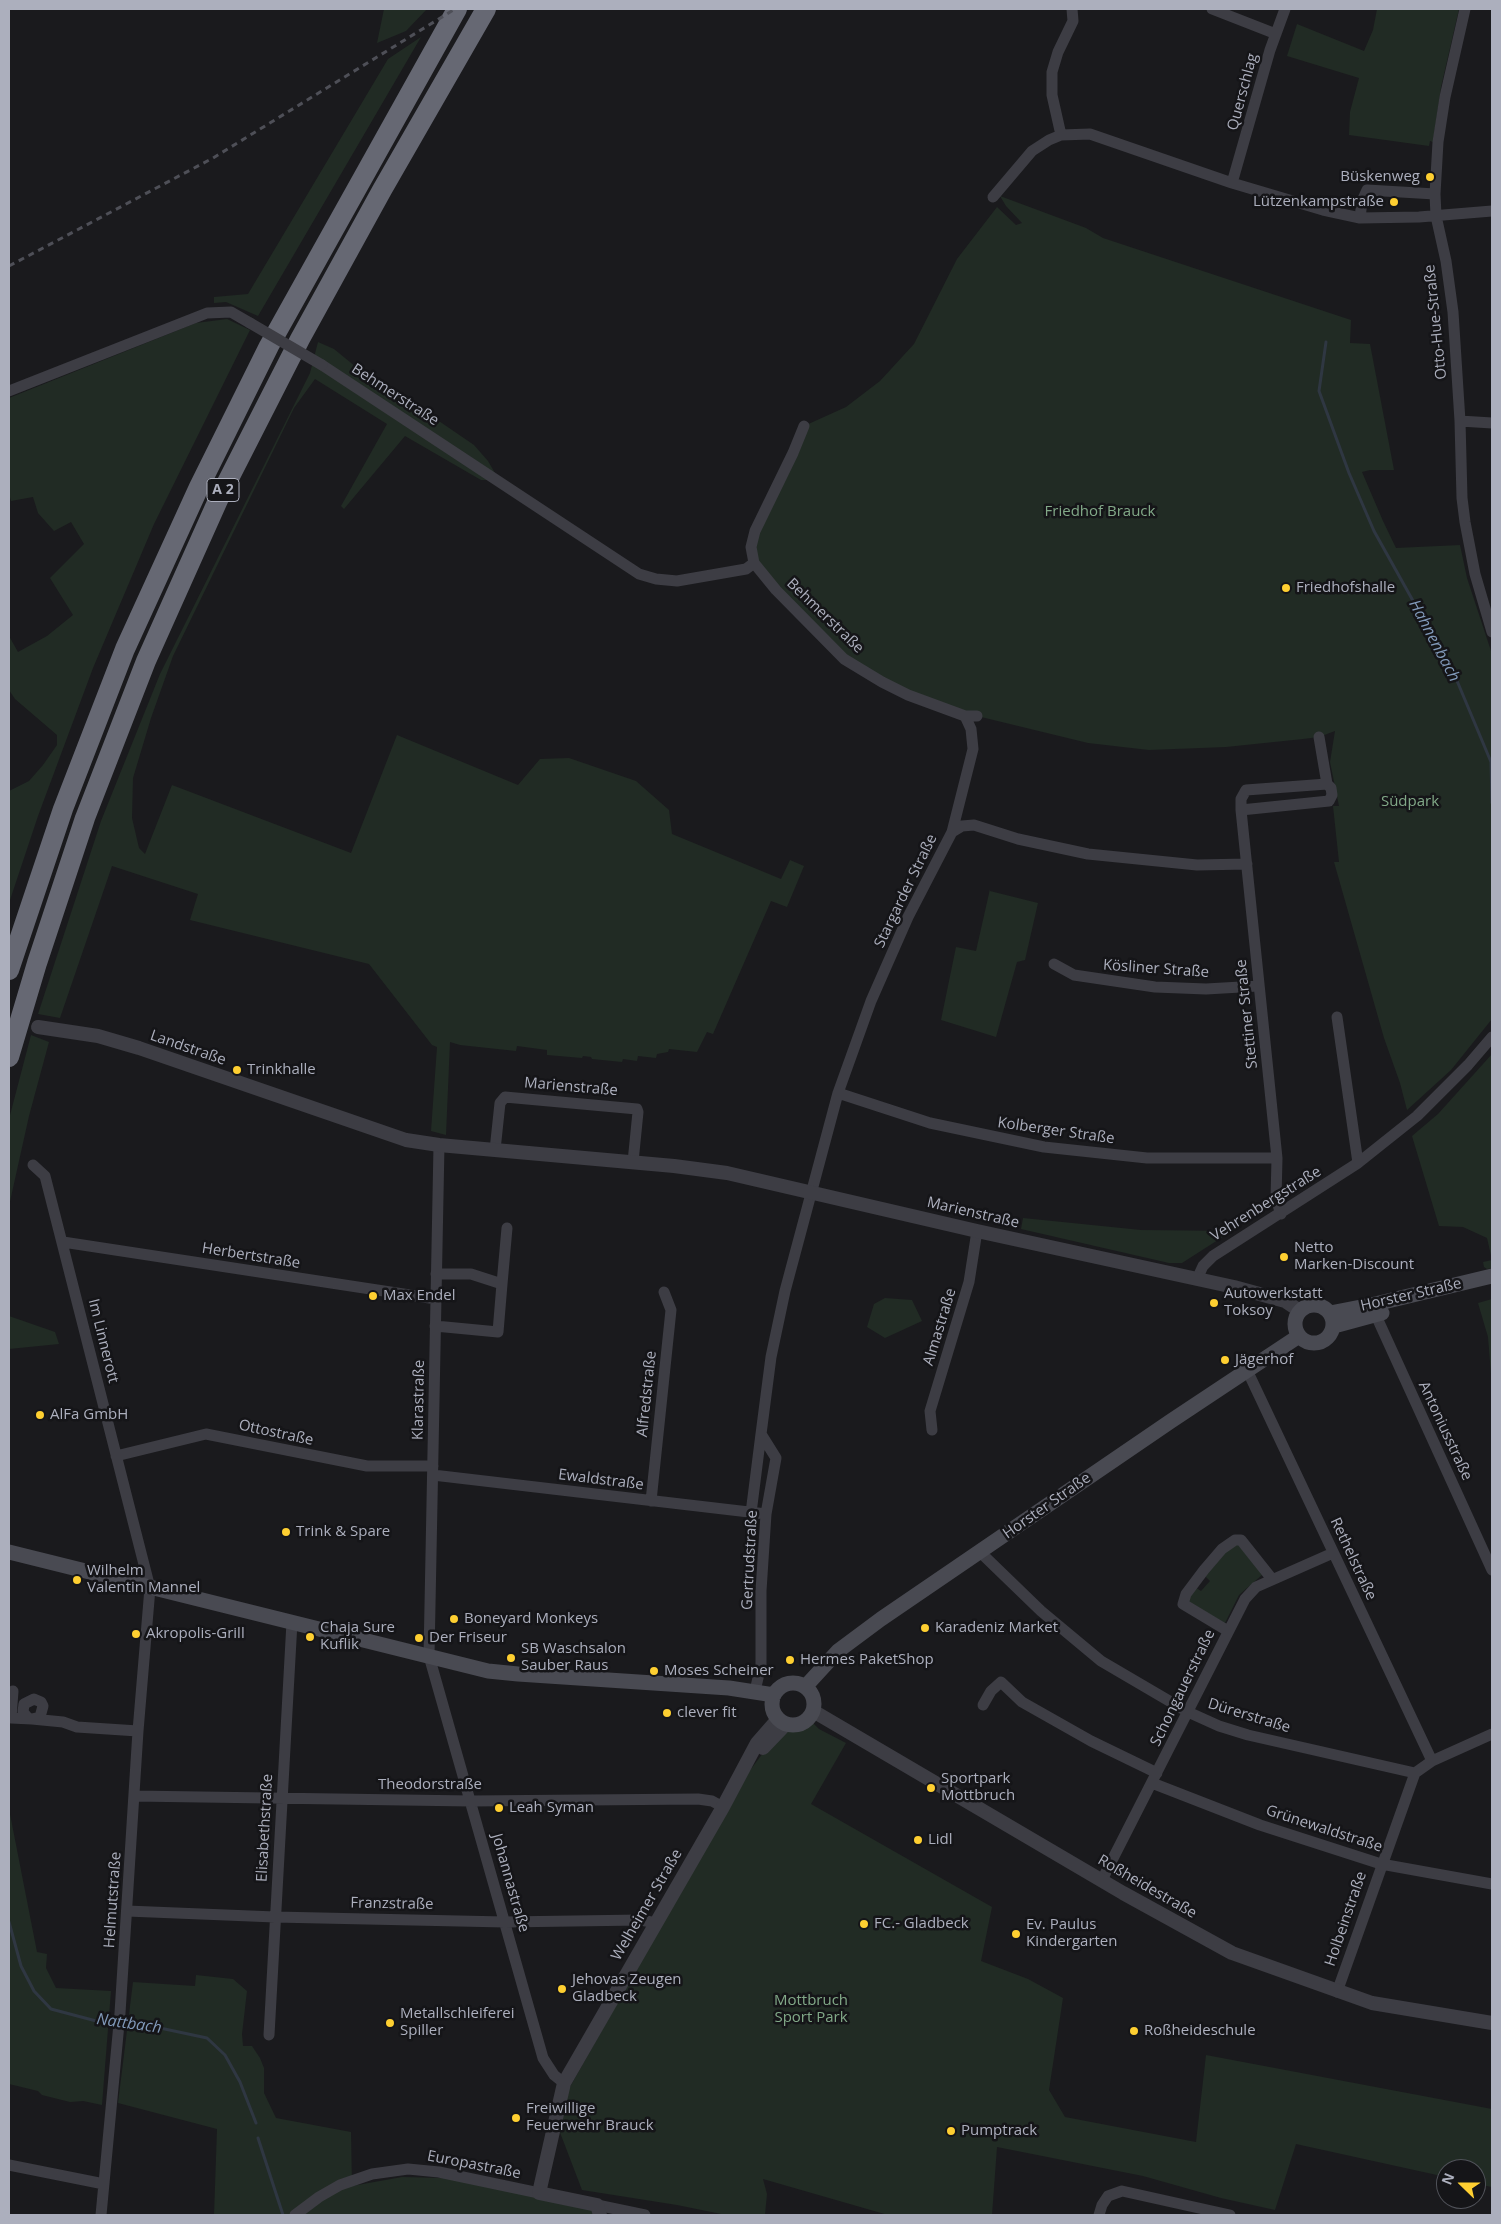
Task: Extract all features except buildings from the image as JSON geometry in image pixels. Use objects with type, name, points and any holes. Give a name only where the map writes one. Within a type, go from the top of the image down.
[{"type":"highway","name":"A 2","points":[[9,970],[63,809],[125,649],[198,486],[269,346],[359,181],[457,9]]},
{"type":"highway","name":"A 2","points":[[9,1057],[37,963],[89,810],[146,661],[219,498],[305,330],[382,190],[486,9]]},
{"type":"main road","name":"Horster Straße","points":[[1373,1310],[1492,1276]]},
{"type":"main road","name":"Horster Straße","points":[[1332,1319],[1492,1285]]},
{"type":"main road","points":[[1316,1305],[1322,1307],[1332,1319],[1330,1336],[1318,1344],[1309,1343],[1299,1336],[1295,1323],[1300,1311],[1307,1306],[1316,1305]]},
{"type":"main road","name":"Horster Straße","points":[[805,1687],[838,1651],[881,1619],[1299,1336]]},
{"type":"main road","points":[[9,1552],[488,1670],[518,1674],[729,1688],[774,1695]]},
{"type":"main road","points":[[786,1684],[798,1684],[805,1687],[814,1698],[813,1711],[804,1722],[795,1725],[782,1721],[772,1705],[774,1695],[778,1689],[786,1684]]},
{"type":"street","points":[[1061,136],[1052,95],[1052,72],[1058,52],[1073,21],[1072,9]]},
{"type":"street","points":[[1212,9],[1276,34]]},
{"type":"street","name":"Querschlag","points":[[1232,184],[1270,50],[1285,9]]},
{"type":"street","name":"Otto-Hue-Straße","points":[[1465,9],[1445,97],[1438,148],[1435,194],[1436,216],[1446,261],[1454,312],[1460,421],[1461,490],[1465,522],[1475,574],[1491,625]]},
{"type":"street","points":[[993,197],[1032,151],[1049,140],[1061,136],[1095,136],[1232,184],[1323,210],[1360,218],[1436,216],[1492,211]]},
{"type":"street","points":[[1360,218],[1362,201],[1367,190],[1435,194]]},
{"type":"street","name":"Behmerstraße","points":[[9,391],[207,313],[231,312],[322,365],[638,574],[656,579],[677,581],[746,569],[754,563],[783,597],[844,658],[882,682],[908,695],[971,716],[972,749],[952,832]]},
{"type":"street","points":[[1460,421],[1492,423]]},
{"type":"street","points":[[754,563],[751,547],[755,531],[804,426]]},
{"type":"street","points":[[1241,810],[1329,801],[1332,795],[1332,788],[1327,784],[1319,737]]},
{"type":"street","name":"Stettiner Straße","points":[[1281,1214],[1276,1199],[1277,1158],[1258,986],[1241,798],[1246,790],[1327,784]]},
{"type":"street","name":"Stargarder Straße","points":[[810,1191],[838,1092],[871,1001],[908,917],[952,832],[962,826],[974,826],[1018,839],[1088,854],[1198,865],[1247,864]]},
{"type":"street","name":"Kösliner Straße","points":[[1054,964],[1074,976],[1155,987],[1206,989],[1258,986]]},
{"type":"street","points":[[1337,1017],[1358,1163]]},
{"type":"street","name":"Landstraße","points":[[38,1027],[98,1036],[406,1140],[439,1145]]},
{"type":"street","name":"Vehrenbergstraße","points":[[1198,1279],[1203,1266],[1213,1256],[1358,1163],[1436,1098],[1492,1037]]},
{"type":"street","name":"Kolberger Straße","points":[[838,1092],[930,1122],[1036,1146],[1147,1158],[1277,1158]]},
{"type":"street","name":"Marienstraße","points":[[495,1150],[501,1100],[505,1097],[522,1098],[636,1109],[638,1112],[633,1162]]},
{"type":"street","name":"Marienstraße","points":[[439,1145],[633,1162],[726,1173],[1198,1279],[1280,1299],[1292,1304],[1300,1311]]},
{"type":"street","name":"Klarastraße","points":[[429,1656],[439,1145]]},
{"type":"street","name":"Im Linnerott","points":[[33,1165],[45,1176],[150,1588]]},
{"type":"street","name":"Gertrudstraße","points":[[751,1513],[771,1357],[810,1191]]},
{"type":"street","points":[[435,1326],[498,1332],[507,1228]]},
{"type":"street","name":"Almastraße","points":[[932,1430],[930,1411],[969,1282],[978,1231]]},
{"type":"street","name":"Herbertstraße","points":[[63,1242],[436,1299]]},
{"type":"street","points":[[436,1274],[471,1274],[502,1284]]},
{"type":"street","name":"Alfredstraße","points":[[651,1501],[671,1310],[664,1292]]},
{"type":"street","name":"Antoniusstraße","points":[[1373,1310],[1492,1570]]},
{"type":"street","name":"Rethelstraße","points":[[1247,1370],[1432,1761]]},
{"type":"street","name":"Ottostraße","points":[[116,1456],[206,1434],[366,1466],[433,1470]]},
{"type":"street","name":"Gertrudstraße","points":[[755,1691],[761,1665],[761,1592],[766,1514],[776,1458],[761,1434]]},
{"type":"street","name":"Ewaldstraße","points":[[433,1470],[651,1501],[766,1514]]},
{"type":"street","points":[[1228,1631],[1183,1604],[1186,1594],[1199,1576],[1222,1549],[1234,1540],[1241,1540],[1272,1579]]},
{"type":"street","name":"Dürerstraße","points":[[980,1552],[1080,1645],[1101,1661],[1188,1712],[1219,1726],[1248,1735],[1415,1773]]},
{"type":"street","name":"Schongauerstraße","points":[[1102,1880],[1245,1599],[1256,1587],[1333,1553]]},
{"type":"street","name":"Helmutstraße","points":[[101,2215],[120,2013],[138,1731],[150,1588]]},
{"type":"street","name":"Elisabethstraße","points":[[269,2035],[292,1622]]},
{"type":"street","name":"Johannastraße","points":[[429,1656],[543,2058],[559,2079]]},
{"type":"street","name":"Grünewaldstraße","points":[[983,1705],[991,1691],[1001,1682],[1022,1702],[1154,1778],[1260,1825],[1382,1864],[1492,1884]]},
{"type":"street","points":[[13,1691],[11,1718],[63,1722],[77,1727],[138,1731]]},
{"type":"street","name":"Roßheidestraße","points":[[813,1711],[1102,1880],[1232,1953],[1372,2003],[1492,2023]]},
{"type":"street","name":"Welheimer Straße","points":[[539,2193],[559,2079],[656,1922],[723,1807],[757,1743],[782,1721]]},
{"type":"street","points":[[1415,1773],[1432,1761],[1492,1734]]},
{"type":"street","name":"Holbeinstraße","points":[[1337,1992],[1415,1773]]},
{"type":"street","name":"Theodorstraße","points":[[134,1796],[471,1801],[698,1799],[712,1801],[723,1807]]},
{"type":"street","name":"Franzstraße","points":[[127,1911],[275,1917],[505,1922],[641,1920],[656,1922]]},
{"type":"street","points":[[9,2165],[104,2184]]},
{"type":"street","name":"Europastraße","points":[[298,2212],[340,2184],[372,2174],[408,2169],[439,2172],[539,2193]]},
{"type":"street","points":[[1099,2215],[1102,2205],[1108,2196],[1122,2192],[1230,2215]]},
{"type":"street","points":[[539,2193],[599,2210],[645,2215]]},
{"type":"green space","points":[[384,9],[427,9],[406,31],[377,43]]},
{"type":"green space","points":[[1377,9],[1459,9],[1441,87],[1433,142],[1430,141],[1429,146],[1349,135],[1350,112],[1359,78],[1287,56],[1297,24],[1364,51],[1373,30]]},
{"type":"green space","points":[[421,37],[258,316],[226,302],[214,303],[214,297],[248,294],[388,59]]},
{"type":"green space","name":"Friedhof Brauck","points":[[1000,196],[1086,228],[1103,238],[1351,320],[1350,343],[1370,344],[1394,470],[1362,472],[1396,548],[1460,545],[1467,578],[1492,654],[1492,1019],[1451,1070],[1407,1110],[1400,1083],[1384,1038],[1334,862],[1339,862],[1333,806],[1339,806],[1330,762],[1335,731],[1319,737],[1226,747],[1149,750],[1088,743],[977,716],[965,716],[861,670],[754,562],[755,531],[804,426],[846,407],[880,381],[914,344],[957,259],[997,207],[1016,225],[1022,223],[1006,206]]},
{"type":"green space","points":[[227,319],[250,330],[154,524],[93,668],[38,816],[9,903],[9,791],[29,781],[43,765],[57,745],[57,735],[15,699],[9,690],[9,636],[18,652],[47,636],[73,615],[50,578],[84,544],[71,522],[54,531],[38,513],[33,497],[11,501],[9,494],[9,398],[196,323]]},
{"type":"green space","points":[[318,342],[334,349],[356,367],[474,445],[488,461],[499,480],[481,480],[405,436],[344,509],[341,506],[387,424],[315,379],[294,408],[173,656],[151,718],[133,778],[132,818],[139,848],[145,854],[172,785],[351,853],[397,735],[518,785],[540,759],[569,758],[636,781],[669,810],[672,834],[781,879],[790,860],[804,866],[787,907],[771,901],[713,1034],[707,1032],[697,1052],[669,1049],[668,1052],[657,1054],[656,1058],[638,1056],[637,1061],[623,1059],[622,1062],[592,1059],[591,1057],[583,1056],[582,1058],[547,1055],[547,1050],[517,1046],[516,1051],[460,1045],[450,1042],[446,1135],[431,1131],[437,1047],[432,1045],[369,964],[190,920],[198,894],[112,866],[60,1018],[38,1014],[101,821],[160,674],[310,373]]},
{"type":"green space","points":[[990,889],[990,891],[1038,903],[1025,960],[1017,962],[996,1037],[941,1020],[956,947],[976,951]]},
{"type":"green space","points":[[31,1035],[49,1042],[29,1116],[9,1206],[9,1119]]},
{"type":"green space","points":[[1492,1054],[1492,1260],[1487,1238],[1463,1227],[1439,1226],[1412,1136],[1438,1114]]},
{"type":"green space","points":[[1023,1218],[1141,1230],[1232,1231],[1182,1263],[1169,1263],[1021,1229]]},
{"type":"green space","points":[[1492,1260],[1492,1268],[1487,1269],[1484,1267],[1483,1262]]},
{"type":"green space","points":[[885,1298],[912,1300],[922,1321],[885,1338],[867,1327],[874,1304]]},
{"type":"green space","points":[[1492,1299],[1492,1387],[1488,1337],[1478,1303]]},
{"type":"green space","points":[[9,1316],[55,1332],[59,1344],[9,1349]]},
{"type":"green space","points":[[1235,1545],[1239,1545],[1262,1575],[1239,1595],[1225,1623],[1189,1603],[1189,1597],[1195,1587],[1201,1591],[1210,1581],[1205,1576],[1227,1551]]},
{"type":"green space","name":"Mottbruch Sport Park","points":[[812,1722],[819,1729],[846,1743],[811,1804],[992,1907],[981,1961],[1028,1979],[1063,1998],[1049,2090],[1065,2117],[1196,2142],[1206,2055],[1492,2109],[1492,2187],[1486,2186],[1486,2159],[1436,2159],[1436,2175],[1296,2144],[1275,2210],[1221,2198],[1143,2176],[997,2147],[992,2215],[888,2215],[763,2179],[767,2194],[765,2215],[726,2215],[582,2190],[556,2122],[562,2101],[745,1777],[766,1749],[790,1730],[799,1729]]},
{"type":"green space","points":[[9,1809],[37,1952],[47,1954],[46,1968],[56,1988],[111,1991],[102,2105],[83,2101],[70,2102],[9,2084]]},
{"type":"green space","points":[[196,1975],[233,1979],[247,1991],[242,2034],[243,2046],[252,2046],[260,2058],[264,2068],[264,2093],[276,2118],[351,2132],[352,2186],[402,2177],[444,2178],[597,2207],[599,2215],[214,2215],[217,2129],[118,2103],[133,1982],[195,1986]]},
{"type":"waterway","name":"Hahnenbach","points":[[1326,342],[1319,391],[1349,473],[1374,531],[1455,676],[1491,762],[1492,803]]},
{"type":"waterway","name":"Nattbach","points":[[9,1922],[21,1966],[34,1991],[51,2009],[100,2022],[160,2028],[207,2038],[225,2055],[240,2082],[256,2123]]},
{"type":"waterway","name":"Nattbach","points":[[258,2138],[283,2215]]},
{"type":"railway","points":[[9,266],[213,158],[455,9]]},
{"type":"place","name":"Büskenweg","points":[[1430,177]]},
{"type":"place","name":"Lützenkampstraße","points":[[1394,202]]},
{"type":"place","name":"Friedhofshalle","points":[[1286,588]]},
{"type":"place","name":"Trinkhalle","points":[[237,1070]]},
{"type":"place","name":"Netto Marken-Discount","points":[[1284,1257]]},
{"type":"place","name":"Max Endel","points":[[373,1296]]},
{"type":"place","name":"Autowerkstatt Toksoy","points":[[1214,1303]]},
{"type":"place","name":"Jägerhof","points":[[1225,1360]]},
{"type":"place","name":"AlFa GmbH","points":[[40,1415]]},
{"type":"place","name":"Trink & Spare","points":[[286,1532]]},
{"type":"place","name":"Wilhelm Valentin Mannel","points":[[77,1580]]},
{"type":"place","name":"Boneyard Monkeys","points":[[454,1619]]},
{"type":"place","name":"Karadeniz Market","points":[[925,1628]]},
{"type":"place","name":"Akropolis-Grill","points":[[136,1634]]},
{"type":"place","name":"Chaja Sure Kuflik","points":[[310,1637]]},
{"type":"place","name":"Der Friseur","points":[[419,1638]]},
{"type":"place","name":"SB Waschsalon Sauber Raus","points":[[511,1658]]},
{"type":"place","name":"Hermes PaketShop","points":[[790,1660]]},
{"type":"place","name":"Moses Scheiner","points":[[654,1671]]},
{"type":"place","name":"clever fit","points":[[667,1713]]},
{"type":"place","name":"Sportpark Mottbruch","points":[[931,1788]]},
{"type":"place","name":"Leah Syman","points":[[499,1808]]},
{"type":"place","name":"Lidl","points":[[918,1840]]},
{"type":"place","name":"FC.- Gladbeck","points":[[864,1924]]},
{"type":"place","name":"Ev. Paulus Kindergarten","points":[[1016,1934]]},
{"type":"place","name":"Jehovas Zeugen Gladbeck","points":[[562,1989]]},
{"type":"place","name":"Metallschleiferei Spiller","points":[[390,2023]]},
{"type":"place","name":"Roßheideschule","points":[[1134,2031]]},
{"type":"place","name":"Freiwillige Feuerwehr Brauck","points":[[516,2118]]},
{"type":"place","name":"Pumptrack","points":[[951,2131]]},
{"type":"park label","name":"Südpark","points":[[1410,802]]}]
